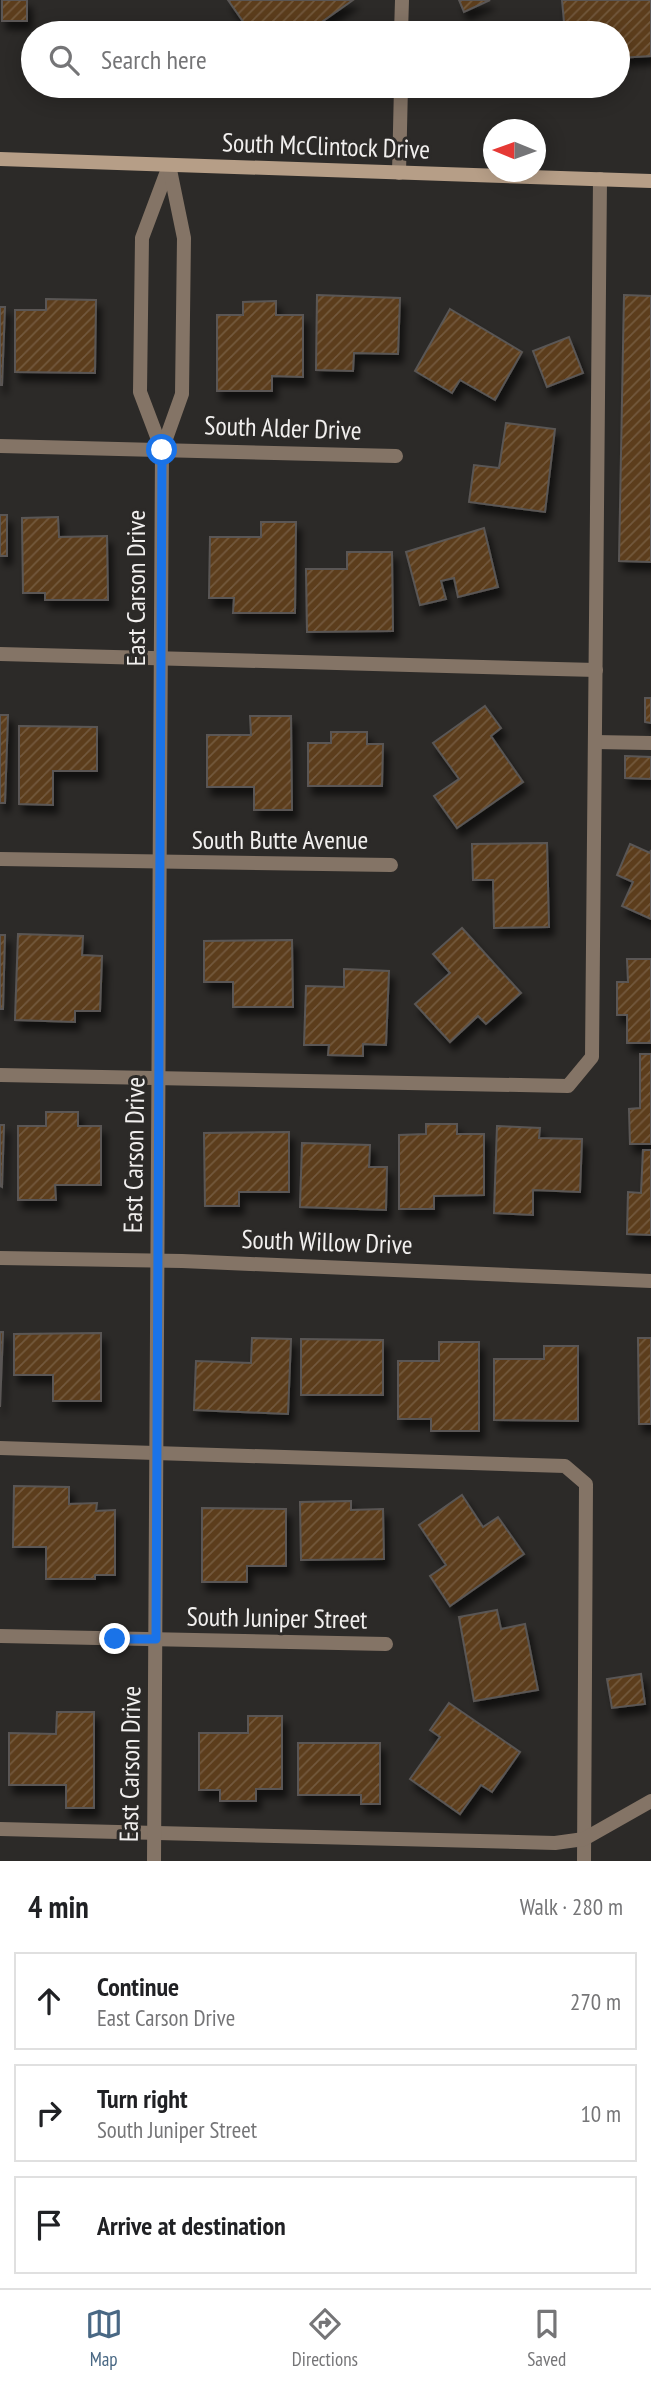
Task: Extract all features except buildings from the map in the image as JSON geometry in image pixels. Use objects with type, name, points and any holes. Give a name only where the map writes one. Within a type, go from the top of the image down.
[{"type":"main road","name":"South McClintock Drive","points":[[0,159],[651,181]]},
{"type":"street","points":[[401,21],[402,0]]},
{"type":"street","points":[[399,173],[401,98]]},
{"type":"street","name":"East Carson Drive","points":[[162,450],[140,393],[142,238],[169,165]]},
{"type":"street","name":"East Carson Drive","points":[[154,1861],[162,450],[181,394],[184,238],[169,165]]},
{"type":"street","points":[[0,1075],[568,1086],[592,1057],[600,179]]},
{"type":"street","name":"South Alder Drive","points":[[0,446],[396,456]]},
{"type":"street","points":[[0,654],[160,656],[596,670]]},
{"type":"street","points":[[595,742],[651,743]]},
{"type":"street","name":"South Butte Avenue","points":[[0,859],[160,864],[391,865]]},
{"type":"street","name":"South Willow Drive","points":[[0,1258],[157,1260],[651,1281]]},
{"type":"street","points":[[0,1448],[565,1466],[586,1485],[584,1861]]},
{"type":"street","name":"South Juniper Street","points":[[0,1636],[386,1644]]},
{"type":"street","points":[[0,1829],[555,1843],[584,1839],[651,1801]]},
{"type":"route","points":[[115,1639],[156,1639],[162,450]]}]
